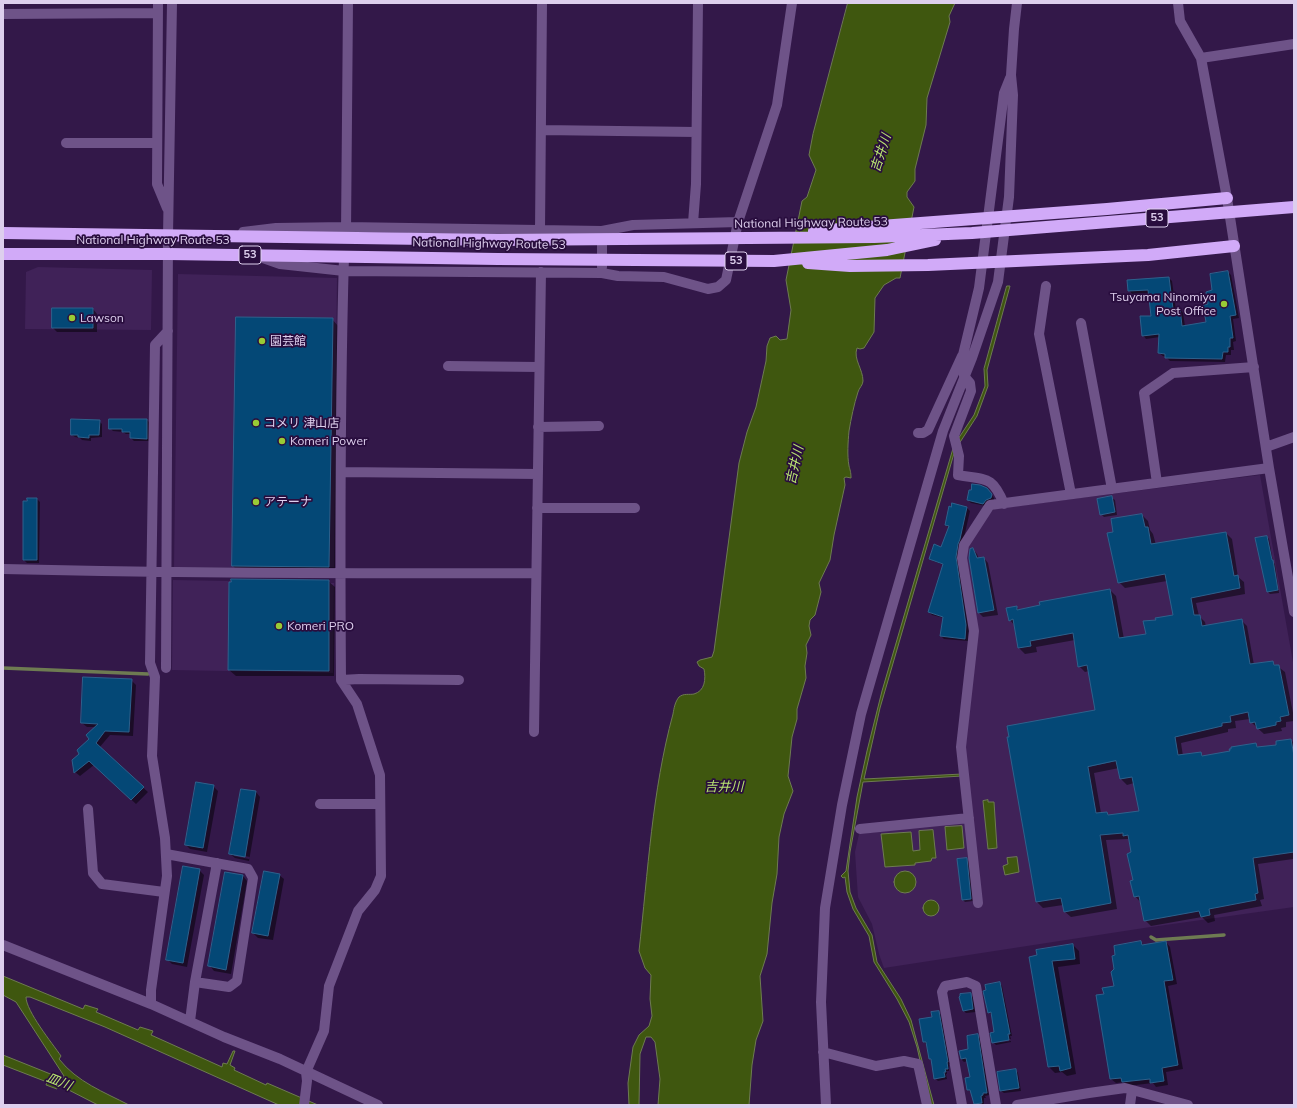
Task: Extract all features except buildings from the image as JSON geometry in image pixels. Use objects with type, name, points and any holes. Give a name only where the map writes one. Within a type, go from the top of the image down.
[{"type":"highway","points":[[771,238],[824,230],[1107,209],[1227,198]]},
{"type":"highway","name":"National Highway Route 53","points":[[3,233],[219,236],[346,232],[498,240],[874,237],[972,233],[1294,207]]},
{"type":"highway","points":[[346,232],[354,246],[361,249],[422,250],[468,258]]},
{"type":"highway","name":"National Highway Route 53","points":[[3,254],[169,254],[774,261],[886,250],[972,233]]},
{"type":"highway","points":[[219,236],[279,243],[333,243],[339,246],[344,256]]},
{"type":"highway","points":[[774,261],[850,266],[928,265],[1148,255],[1234,246]]},
{"type":"street","points":[[166,668],[168,235],[172,3]]},
{"type":"street","points":[[348,3],[346,232],[540,230],[602,231],[633,225],[738,222]]},
{"type":"street","points":[[540,230],[542,3]]},
{"type":"street","points":[[693,223],[696,184],[698,3]]},
{"type":"street","points":[[253,255],[280,264],[344,271],[602,273],[618,276],[664,277],[708,289],[718,287],[726,280],[738,222],[777,105],[792,3]]},
{"type":"street","points":[[826,1105],[821,1002],[825,908],[842,805],[861,714],[892,601],[943,431],[972,358],[998,282],[1009,197],[1013,95],[1011,74],[1017,3]]},
{"type":"street","points":[[1178,3],[1180,21],[1201,58],[1227,198],[1269,468],[1294,612]]},
{"type":"street","points":[[3,14],[158,8],[157,184],[169,214]]},
{"type":"street","points":[[1201,58],[1294,44]]},
{"type":"street","points":[[918,432],[923,433],[928,430],[963,355],[979,288],[1004,93],[1011,74]]},
{"type":"street","points":[[541,130],[696,132]]},
{"type":"street","points":[[66,143],[157,144]]},
{"type":"street","points":[[602,231],[602,273]]},
{"type":"street","points":[[304,1105],[307,1077],[324,1031],[329,986],[358,911],[375,890],[381,876],[379,804],[380,775],[357,704],[341,680],[340,574],[344,256]]},
{"type":"street","points":[[534,732],[541,272]]},
{"type":"street","points":[[1046,286],[1039,334],[1071,494]]},
{"type":"street","points":[[1082,323],[1112,489]]},
{"type":"street","points":[[152,1004],[151,990],[166,876],[165,838],[152,756],[155,677],[150,663],[155,345],[168,331]]},
{"type":"street","points":[[963,355],[964,376],[970,383],[971,391],[954,436],[959,456],[958,475],[988,480],[994,484],[1004,504]]},
{"type":"street","points":[[448,366],[539,367]]},
{"type":"street","points":[[1157,483],[1144,393],[1173,373],[1254,367]]},
{"type":"street","points":[[538,427],[599,426]]},
{"type":"street","points":[[1266,447],[1294,437]]},
{"type":"street","points":[[978,903],[962,747],[974,631],[962,558],[964,545],[984,514],[990,506],[1269,468]]},
{"type":"street","points":[[341,472],[538,474]]},
{"type":"street","points":[[537,508],[635,508]]},
{"type":"street","points":[[3,569],[167,573],[536,573]]},
{"type":"street","points":[[341,680],[459,680]]},
{"type":"street","points":[[320,804],[379,804]]},
{"type":"street","points":[[88,809],[93,873],[102,884],[164,892]]},
{"type":"street","points":[[860,828],[969,818]]},
{"type":"street","points":[[166,854],[248,868],[253,878],[237,981],[229,987],[194,982]]},
{"type":"street","points":[[190,1021],[194,982],[217,863]]},
{"type":"street","points":[[3,945],[152,1004],[224,1037],[280,1059],[307,1077],[378,1105]]},
{"type":"street","points":[[962,1105],[942,992],[945,986],[967,982],[976,986],[996,1105]]},
{"type":"street","points":[[823,1052],[876,1066],[904,1061],[918,1064],[927,1105]]},
{"type":"street","points":[[1017,1105],[1039,1103],[1125,1088],[1188,1105]]},
{"type":"street","points":[[1130,1105],[1132,1090]]},
{"type":"shaded area","points":[[38,267],[152,270],[151,330],[25,329],[26,272]]},
{"type":"shaded area","name":"コメリ 津山店","points":[[178,274],[337,278],[334,567],[174,567]]},
{"type":"shaded area","points":[[1260,475],[1294,668],[1294,907],[1144,928],[884,968],[872,924],[858,897],[855,852],[859,834],[973,821],[965,747],[977,630],[965,558],[968,546],[983,522],[994,509]]},
{"type":"shaded area","name":"Komeri PRO","points":[[173,580],[334,583],[333,673],[172,670]]},
{"type":"water","name":"吉井川","points":[[848,3],[955,3],[949,16],[950,22],[927,98],[926,125],[915,169],[915,181],[907,192],[907,197],[914,207],[900,278],[896,278],[884,285],[875,298],[874,332],[864,348],[857,348],[856,352],[863,381],[855,401],[849,431],[848,457],[851,478],[844,478],[845,485],[830,560],[819,583],[821,592],[815,615],[810,620],[809,626],[811,635],[806,645],[806,678],[797,709],[797,719],[792,737],[788,776],[793,791],[784,814],[779,837],[777,874],[772,903],[767,954],[760,976],[763,1021],[756,1040],[752,1065],[749,1105],[658,1105],[660,1079],[655,1042],[651,1037],[646,1037],[640,1054],[639,1105],[629,1105],[628,1083],[633,1047],[639,1035],[649,1026],[652,1016],[650,999],[651,975],[645,968],[639,951],[655,802],[660,772],[674,707],[679,697],[694,694],[703,687],[705,673],[704,669],[699,666],[697,662],[712,657],[714,651],[739,463],[747,432],[756,407],[766,361],[767,346],[770,338],[776,336],[780,340],[787,339],[791,310],[786,280],[802,201],[807,197],[816,170],[809,155],[813,134]]},
{"type":"water","points":[[1007,286],[1010,286],[987,370],[988,386],[977,416],[955,450],[880,708],[864,779],[962,774],[962,776],[863,782],[848,871],[850,892],[856,908],[872,935],[877,962],[901,999],[911,1020],[934,1105],[930,1105],[917,1047],[909,1022],[897,999],[874,962],[869,936],[853,909],[847,892],[845,877],[843,878],[841,876],[846,871],[857,797],[882,691],[954,445],[974,415],[985,386],[984,369]]},
{"type":"water","points":[[988,800],[988,802],[994,802],[997,848],[988,849],[983,801]]},
{"type":"water","points":[[962,826],[964,848],[947,850],[945,827]]},
{"type":"water","points":[[933,830],[936,858],[932,858],[931,861],[915,863],[915,865],[885,867],[881,834],[911,832],[913,851],[920,850],[919,831]]},
{"type":"water","points":[[1017,857],[1019,872],[1005,875],[1003,866],[1008,864],[1007,858]]},
{"type":"water","points":[[905,871],[913,874],[916,882],[913,890],[905,893],[897,890],[894,882],[897,874]]},
{"type":"water","points":[[931,900],[938,905],[939,908],[934,915],[931,916],[924,911],[923,908],[928,901]]},
{"type":"water","name":"皿川","points":[[3,976],[83,1009],[85,1005],[98,1009],[96,1012],[138,1030],[140,1027],[153,1031],[151,1035],[222,1067],[223,1063],[227,1064],[233,1051],[235,1051],[230,1065],[235,1068],[234,1070],[266,1085],[267,1083],[318,1105],[279,1105],[105,1027],[30,997],[26,997],[30,1010],[61,1056],[59,1059],[66,1067],[91,1086],[129,1105],[98,1105],[59,1085],[57,1089],[46,1085],[47,1082],[3,1065],[3,1055],[63,1079],[64,1076],[16,1002],[3,995]]},
{"type":"waterway","points":[[3,668],[148,674]]},
{"type":"waterway","points":[[1151,937],[1156,940],[1224,935]]},
{"type":"place","name":"Tsuyama Ninomiya Post Office","points":[[1224,304]]},
{"type":"place","name":"Lawson","points":[[72,318]]},
{"type":"place","name":"園芸館","points":[[262,341]]},
{"type":"place","name":"コメリ 津山店","points":[[256,423]]},
{"type":"place","name":"Komeri Power","points":[[282,441]]},
{"type":"place","name":"アテーナ","points":[[256,502]]},
{"type":"place","name":"Komeri PRO","points":[[279,626]]}]
